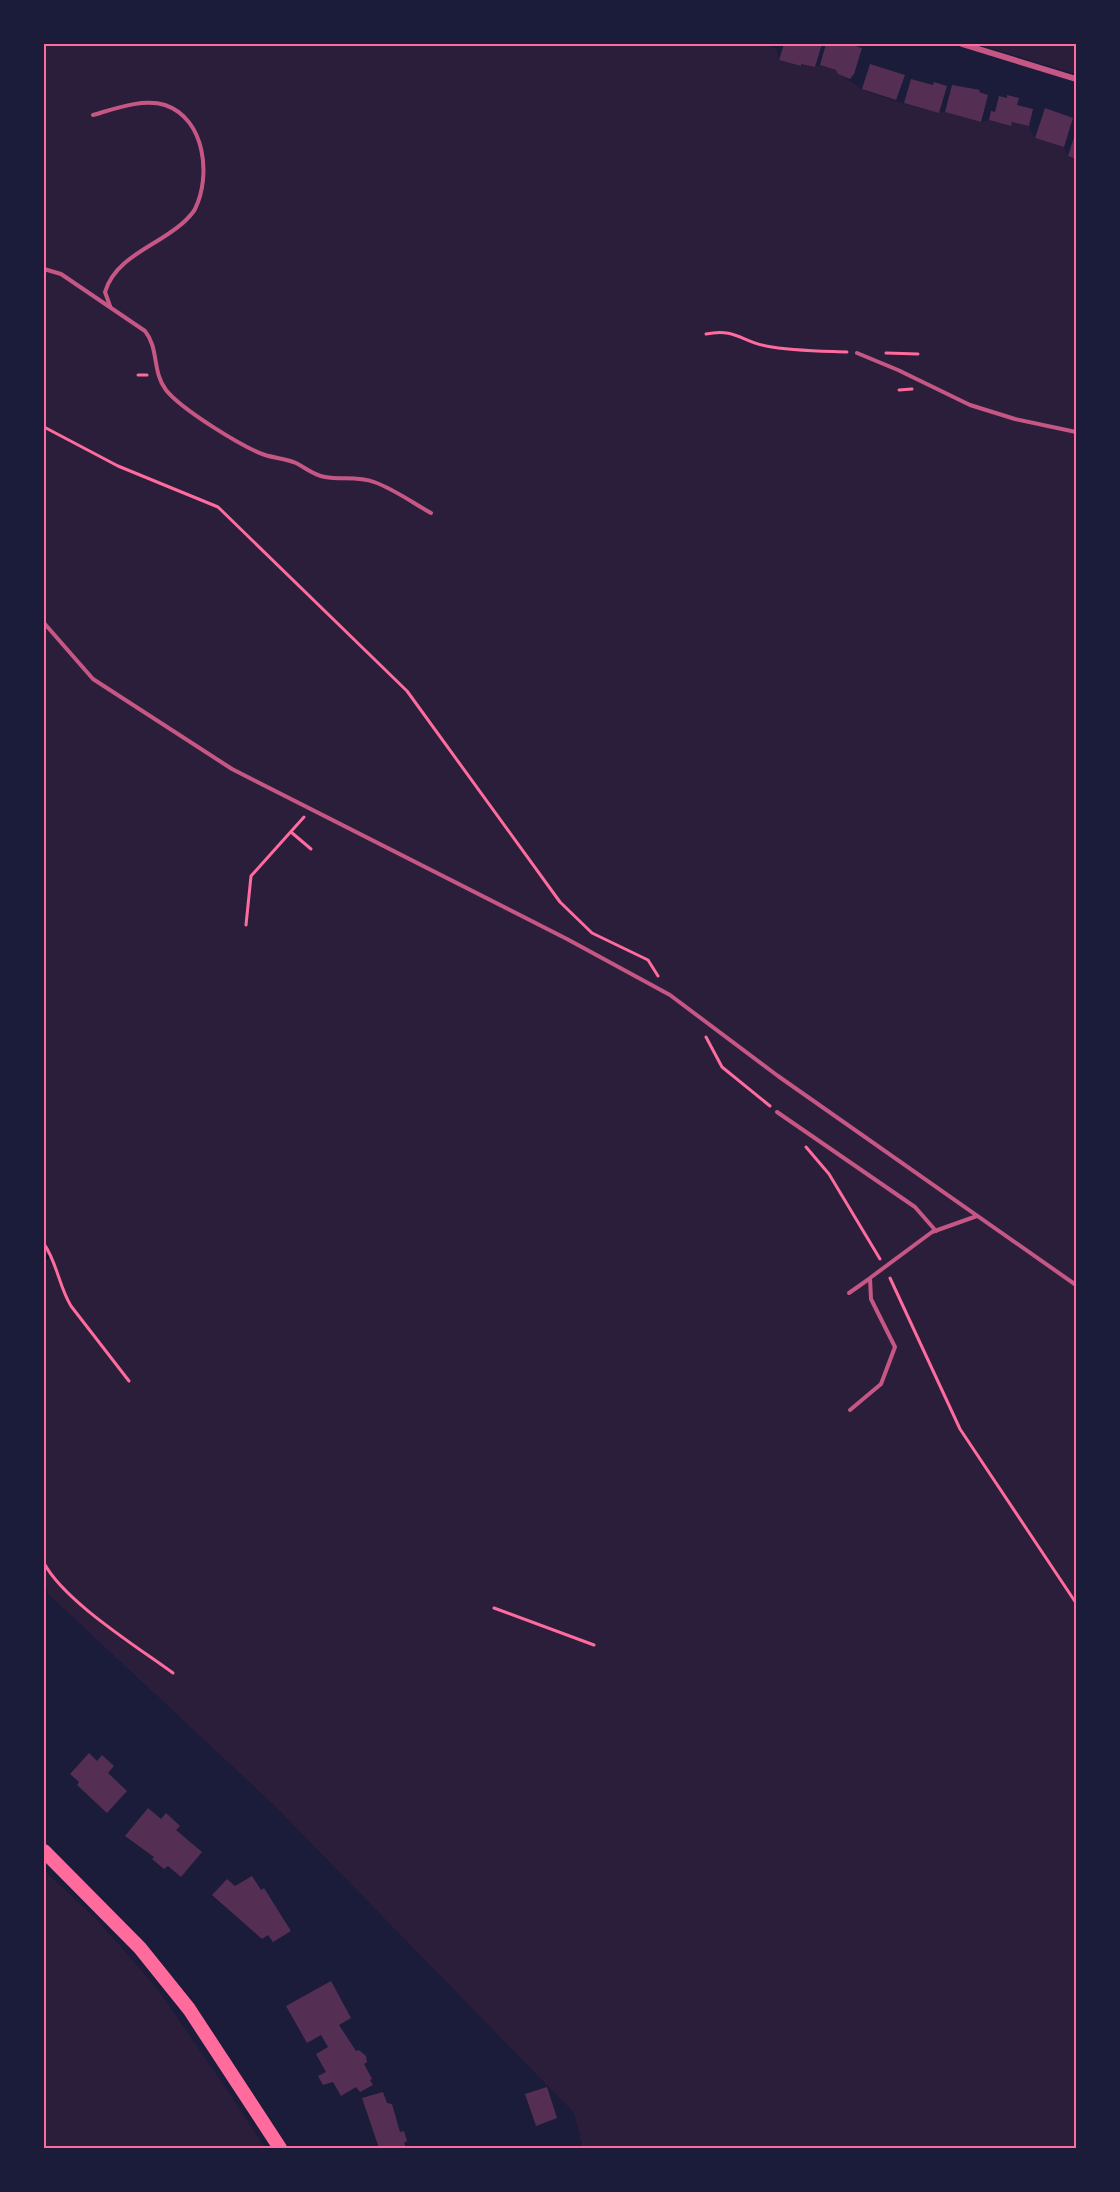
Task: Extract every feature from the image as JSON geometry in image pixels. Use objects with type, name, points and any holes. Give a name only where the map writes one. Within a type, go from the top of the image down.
[{"type":"main road","points":[[44,1851],[140,1948],[189,2009],[280,2148]]},
{"type":"street","points":[[962,44],[1077,79]]},
{"type":"lane","points":[[93,115],[145,103],[165,105],[189,124],[198,141],[204,162],[201,187],[194,211],[176,230],[146,248],[113,273],[105,292],[111,306]]},
{"type":"lane","points":[[44,269],[61,274],[145,330],[151,338],[156,355],[157,372],[166,390],[182,404],[234,440],[266,455],[288,461],[325,477],[354,477],[375,482],[430,513]]},
{"type":"lane","points":[[857,353],[906,373],[969,405],[1015,419],[1077,432]]},
{"type":"lane","points":[[44,622],[93,679],[232,769],[567,939],[669,995],[778,1076],[1077,1285]]},
{"type":"lane","points":[[777,1112],[915,1208],[936,1231]]},
{"type":"lane","points":[[849,1293],[936,1231],[978,1216]]},
{"type":"lane","points":[[850,1410],[881,1384],[895,1347],[871,1299],[870,1278]]},
{"type":"path","points":[[706,334],[720,331],[766,346],[857,353],[918,354]]},
{"type":"path","points":[[246,925],[251,876],[312,809]]},
{"type":"path","points":[[291,832],[311,849]]},
{"type":"path","points":[[44,1244],[70,1306],[129,1381]]},
{"type":"path","points":[[44,1563],[57,1582],[72,1596],[173,1673]]},
{"type":"path","points":[[494,1608],[594,1646]]},
{"type":"shaded area","points":[[44,44],[757,44],[776,48],[779,60],[800,66],[801,64],[815,67],[820,65],[836,70],[862,89],[904,104],[981,122],[989,120],[1011,126],[1012,122],[1029,126],[1035,138],[1064,147],[1068,156],[1076,159],[1076,244],[1067,242],[1076,245],[1076,2148],[583,2148],[574,2113],[276,1807],[48,1594],[44,1581]]},
{"type":"shaded area","points":[[977,44],[1076,44],[1076,74]]},
{"type":"shaded area","points":[[44,1870],[98,1921],[156,1987],[265,2148],[44,2148]]},
{"type":"building","points":[[784,44],[822,44],[815,67],[779,60]]},
{"type":"building","points":[[826,44],[849,44],[862,48],[854,74],[850,79],[838,74],[836,70],[820,65]]},
{"type":"building","points":[[870,64],[905,75],[896,100],[862,89]]},
{"type":"building","points":[[911,79],[947,86],[939,113],[904,103]]},
{"type":"building","points":[[952,85],[980,90],[979,92],[988,95],[981,122],[945,112]]},
{"type":"building","points":[[1007,95],[1019,98],[1017,105],[1033,109],[1029,126],[1012,122],[1011,126],[989,120],[991,111],[995,112],[999,96],[1007,98]]},
{"type":"building","points":[[1045,108],[1073,118],[1064,147],[1035,138]]},
{"type":"building","points":[[1076,131],[1076,159],[1068,156]]},
{"type":"building","points":[[89,1753],[97,1761],[102,1755],[114,1766],[108,1773],[127,1791],[107,1813],[77,1785],[79,1782],[70,1774]]},
{"type":"building","points":[[148,1808],[161,1819],[166,1813],[180,1826],[176,1830],[202,1852],[181,1877],[168,1866],[164,1869],[152,1859],[154,1857],[125,1836]]},
{"type":"building","points":[[252,1876],[261,1890],[264,1888],[291,1931],[273,1942],[268,1935],[262,1939],[212,1895],[227,1879],[235,1886]]},
{"type":"building","points":[[331,1981],[351,2018],[339,2025],[356,2051],[359,2050],[366,2056],[367,2062],[364,2064],[373,2085],[360,2092],[356,2087],[341,2096],[333,2082],[323,2085],[318,2076],[326,2072],[316,2054],[328,2047],[321,2035],[307,2043],[286,2006]]},
{"type":"building","points":[[547,2087],[557,2118],[536,2126],[525,2094]]},
{"type":"building","points":[[383,2092],[387,2103],[392,2104],[400,2132],[404,2131],[407,2141],[404,2143],[406,2148],[379,2148],[362,2098]]}]
